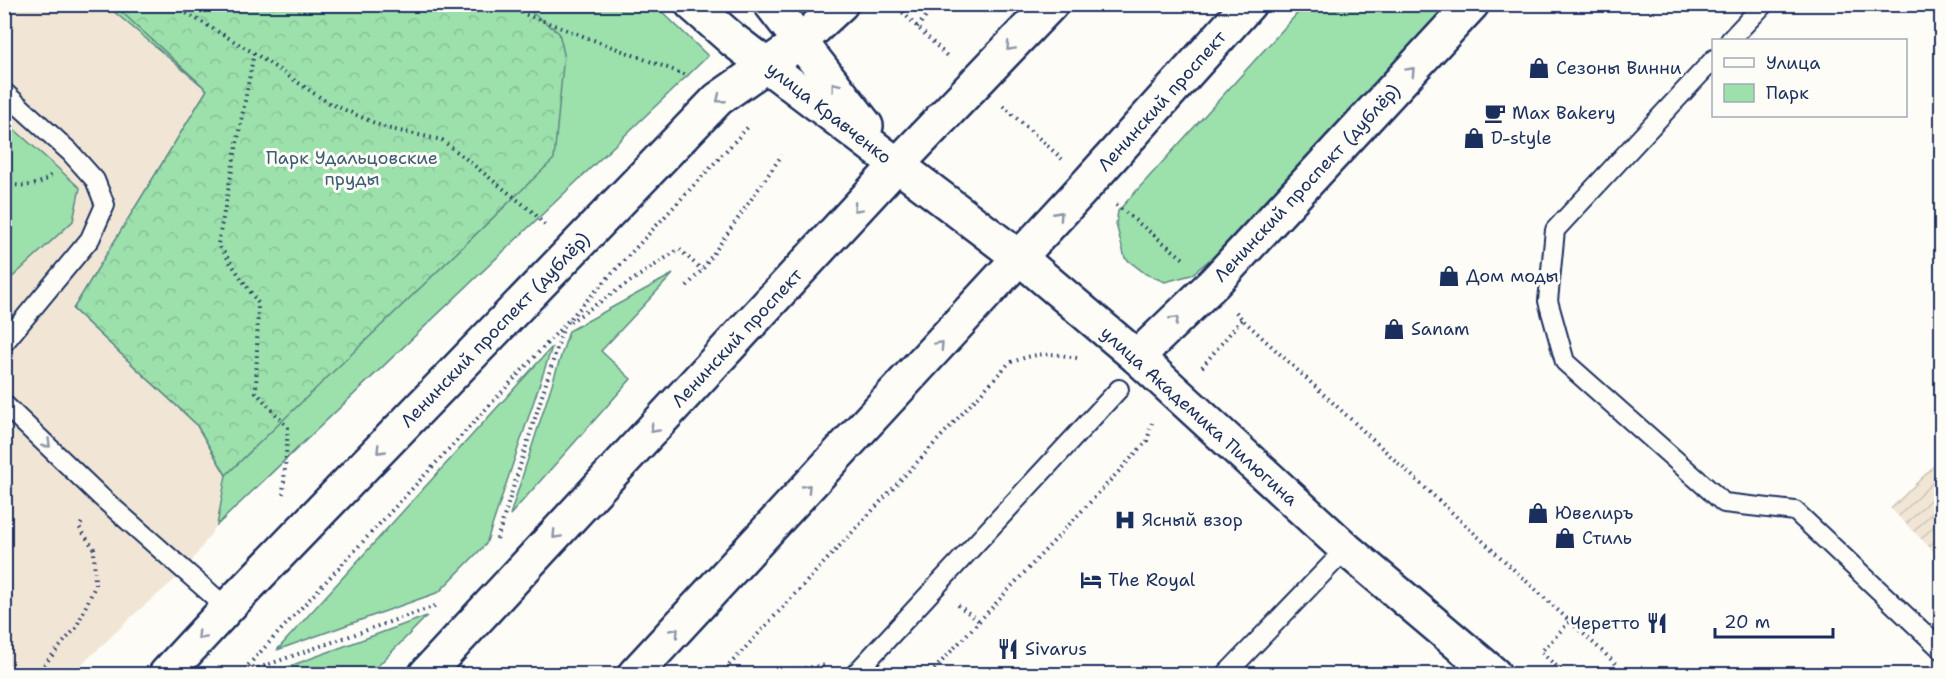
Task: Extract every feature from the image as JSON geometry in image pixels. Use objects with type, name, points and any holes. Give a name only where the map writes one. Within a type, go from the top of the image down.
[{"type":"street","name":"улица Кравченко","points":[[692,4],[733,40],[897,165]]},
{"type":"street","name":"улица Кравченко","points":[[771,4],[897,165]]},
{"type":"street","name":"Ленинский проспект (дублёр)","points":[[166,675],[227,608],[718,99],[769,66],[800,42],[841,4]]},
{"type":"street","name":"Ленинский проспект","points":[[426,675],[897,165],[1050,4]]},
{"type":"street","name":"Ленинский проспект","points":[[636,675],[1020,258],[1249,4]]},
{"type":"street","name":"Ленинский проспект (дублёр)","points":[[1137,357],[1214,283],[1472,4]]},
{"type":"street","name":"улица Академика Пилюгина","points":[[897,165],[1020,258],[1137,357],[1346,549],[1494,675]]},
{"type":"lane","points":[[1732,39],[1764,4]]},
{"type":"lane","points":[[1712,60],[1555,230],[1548,302],[1565,362],[1724,504],[1795,511],[1941,650]]},
{"type":"lane","points":[[4,92],[70,152],[95,180],[105,205],[90,239],[4,343]]},
{"type":"lane","points":[[855,675],[1119,389]]},
{"type":"lane","points":[[4,404],[101,497],[227,608]]},
{"type":"lane","points":[[1226,675],[1346,549]]},
{"type":"path","points":[[171,4],[254,53],[327,102],[386,128],[442,140],[534,213],[546,227]]},
{"type":"path","points":[[498,4],[695,79]]},
{"type":"path","points":[[894,4],[976,83],[1089,182],[1214,283]]},
{"type":"path","points":[[917,27],[937,4]]},
{"type":"path","points":[[254,53],[218,244],[258,303],[256,392],[288,428],[283,494]]},
{"type":"path","points":[[240,674],[748,127]]},
{"type":"path","points":[[4,184],[21,186],[45,182],[70,152]]},
{"type":"path","points":[[687,286],[702,270],[782,155]]},
{"type":"path","points":[[495,549],[564,326],[679,249],[702,270]]},
{"type":"path","points":[[1198,372],[1242,319],[1627,675]]},
{"type":"path","points":[[720,675],[1009,363],[1032,355],[1056,354],[1081,359],[1119,389]]},
{"type":"path","points":[[930,675],[1147,441],[1153,420]]},
{"type":"path","points":[[36,675],[76,628],[95,586],[94,549],[79,527],[101,497]]},
{"type":"path","points":[[240,674],[443,603]]},
{"type":"path","points":[[1565,675],[1541,652],[1570,621]]},
{"type":"path","points":[[763,675],[869,659]]},
{"type":"shaded area","points":[[4,5],[106,5],[208,90],[73,309],[196,424],[226,475],[217,525],[185,571],[138,611],[72,674],[5,674]]},
{"type":"shaded area","points":[[1941,458],[1941,559],[1890,508]]},
{"type":"green space","name":"Парк Удальцовские пруды","points":[[106,5],[655,5],[708,56],[217,525],[226,475],[196,424],[73,309],[207,90]]},
{"type":"green space","name":"Парк Удальцовские пруды","points":[[114,5],[522,5],[559,33],[564,54],[554,159],[226,475],[196,424],[73,309],[207,90]]},
{"type":"green space","points":[[1305,5],[1447,5],[1213,257],[1191,275],[1165,282],[1146,274],[1125,258],[1116,224],[1118,211]]},
{"type":"green space","points":[[5,121],[80,188],[73,221],[5,284]]},
{"type":"green space","points":[[673,274],[601,351],[631,379],[510,515],[569,331]]},
{"type":"green space","points":[[552,347],[486,544],[439,592],[277,650]]},
{"type":"green space","points":[[427,616],[370,674],[268,674]]},
{"type":"place","name":"Сезоны Винни","points":[[1539,68]]},
{"type":"place","name":"Max Bakery","points":[[1495,113]]},
{"type":"place","name":"D-style","points":[[1474,138]]},
{"type":"place","name":"Дом моды","points":[[1449,276]]},
{"type":"place","name":"Sanam","points":[[1394,329]]},
{"type":"place","name":"Ювелиръ","points":[[1538,513]]},
{"type":"place","name":"Ясный взор","points":[[1125,520]]},
{"type":"place","name":"Стиль","points":[[1565,538]]},
{"type":"place","name":"The Royal","points":[[1091,580]]},
{"type":"place","name":"Черетто","points":[[1657,623]]},
{"type":"place","name":"Sivarus","points":[[1008,649]]}]
